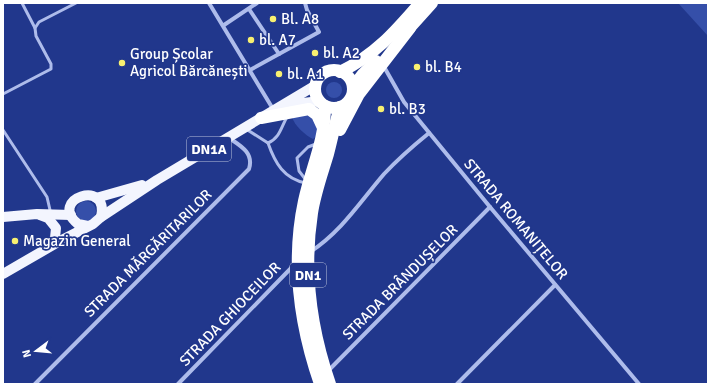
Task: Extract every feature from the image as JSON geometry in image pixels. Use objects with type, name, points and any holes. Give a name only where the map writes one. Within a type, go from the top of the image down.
[{"type":"highway","points":[[340,72],[357,64],[377,50],[420,3]]},
{"type":"highway","name":"DN1","points":[[324,165],[346,117],[359,94],[410,28],[432,3]]},
{"type":"highway","name":"DN1","points":[[323,381],[306,332],[301,300],[303,257],[312,213],[340,107],[350,99],[353,87],[363,74],[410,28]]},
{"type":"highway","points":[[316,85],[322,74],[334,70],[349,77],[353,87]]},
{"type":"highway","name":"DN1","points":[[303,257],[300,230],[308,183],[323,135],[323,104],[315,91],[316,85]]},
{"type":"highway","points":[[323,104],[340,107]]},
{"type":"highway","name":"DN1A","points":[[260,118],[301,109],[313,111],[320,119],[323,135]]},
{"type":"main road","name":"DN1A","points":[[37,214],[50,210],[72,214],[83,226],[93,224],[101,217],[157,180],[229,138],[273,109],[316,85]]},
{"type":"main road","name":"DN1A","points":[[260,118],[296,105],[323,104]]},
{"type":"main road","name":"DN1A","points":[[72,214],[77,197],[82,195],[87,194],[96,198],[157,180]]},
{"type":"main road","points":[[96,198],[101,206],[101,217]]},
{"type":"main road","name":"DN1A","points":[[3,217],[37,214],[72,214]]},
{"type":"main road","points":[[37,214],[48,218],[56,228],[55,238],[46,249]]},
{"type":"main road","points":[[60,241],[68,233],[72,214]]},
{"type":"main road","points":[[3,274],[88,226]]},
{"type":"street","points":[[209,3],[224,25],[273,109]]},
{"type":"street","points":[[224,25],[257,3]]},
{"type":"street","points":[[250,70],[319,32],[304,3]]},
{"type":"street","points":[[249,9],[279,54]]},
{"type":"street","name":"STRADA ROMANIȚELOR","points":[[382,64],[404,102],[639,384]]},
{"type":"street","name":"STRADA GHIOCEILOR","points":[[178,384],[303,257],[334,234],[384,173],[407,150],[429,133]]},
{"type":"street","name":"STRADA MĂRGĂRITARILOR","points":[[35,384],[249,169],[252,160],[248,152],[229,138]]},
{"type":"street","name":"STRADA BRÂNDUȘELOR","points":[[323,381],[490,207]]},
{"type":"street","points":[[458,384],[555,285]]},
{"type":"lane","points":[[3,94],[52,69],[51,64],[36,36],[35,28],[22,3]]},
{"type":"lane","points":[[35,28],[39,22],[76,3]]},
{"type":"lane","points":[[268,143],[276,138],[283,129],[285,120],[291,112]]},
{"type":"lane","points":[[244,128],[268,143],[278,166],[297,181],[308,183]]},
{"type":"lane","points":[[3,130],[47,197],[50,210]]},
{"type":"lane","points":[[308,183],[299,171],[297,158],[323,135]]},
{"type":"shaded area","points":[[678,3],[708,3],[708,36]]},
{"type":"shaded area","points":[[334,82],[340,84],[342,90],[340,96],[334,98],[328,96],[326,90],[328,84]]},
{"type":"shaded area","points":[[309,115],[317,125],[317,136],[313,139],[301,130],[292,117]]},
{"type":"shaded area","points":[[86,201],[93,204],[96,211],[93,218],[86,221],[79,218],[76,211],[79,204]]},
{"type":"place","name":"Bl. A8","points":[[273,19]]},
{"type":"place","name":"bl. A7","points":[[251,40]]},
{"type":"place","name":"bl. A2","points":[[315,53]]},
{"type":"place","name":"Group Școlar Agricol Bărcănești","points":[[122,63]]},
{"type":"place","name":"bl. B4","points":[[417,67]]},
{"type":"place","name":"bl. A1","points":[[279,74]]},
{"type":"place","name":"bl. B3","points":[[381,109]]},
{"type":"place","name":"Magazin General","points":[[15,241]]}]
